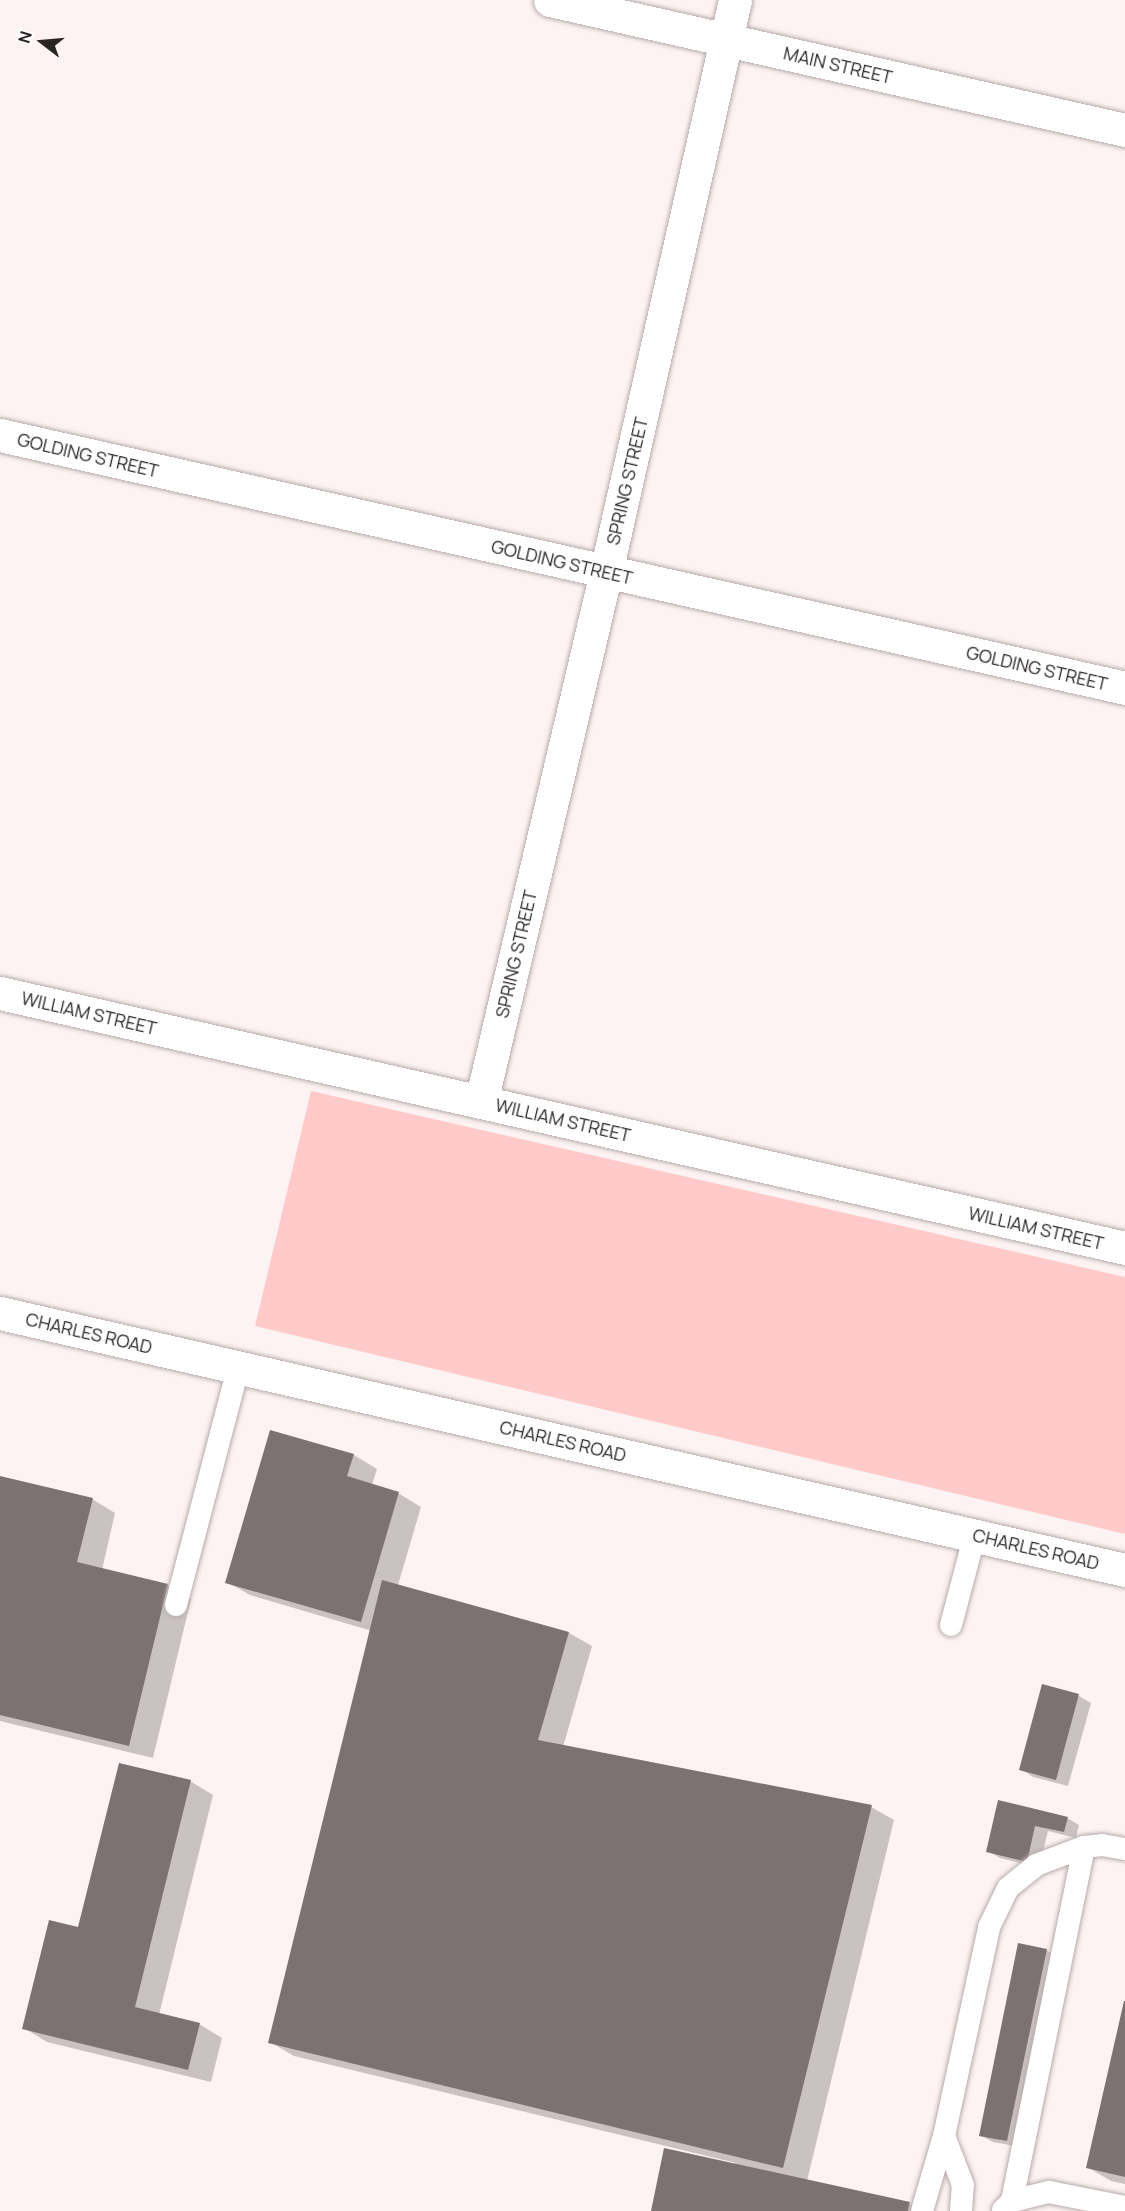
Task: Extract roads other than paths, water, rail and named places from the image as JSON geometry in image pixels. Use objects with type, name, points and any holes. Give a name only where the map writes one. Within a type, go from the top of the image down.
[{"type":"street","name":"MAIN STREET","points":[[550,0],[1125,130]]},
{"type":"street","name":"SPRING STREET","points":[[481,1102],[606,572],[735,0]]},
{"type":"street","name":"GOLDING STREET","points":[[0,435],[1125,688]]},
{"type":"street","name":"WILLIAM STREET","points":[[0,993],[1125,1248]]},
{"type":"street","name":"CHARLES ROAD","points":[[0,1313],[1125,1570]]},
{"type":"lane","points":[[176,1605],[238,1368]]},
{"type":"lane","points":[[951,1625],[975,1534]]},
{"type":"lane","points":[[922,2211],[944,2136],[989,1927],[1008,1888],[1036,1865],[1084,1846],[1102,1845],[1125,1848]]},
{"type":"lane","points":[[1007,2206],[1084,1846]]},
{"type":"lane","points":[[944,2136],[963,2185],[962,2211]]},
{"type":"lane","points":[[1007,2206],[1049,2192],[1125,2207]]}]
